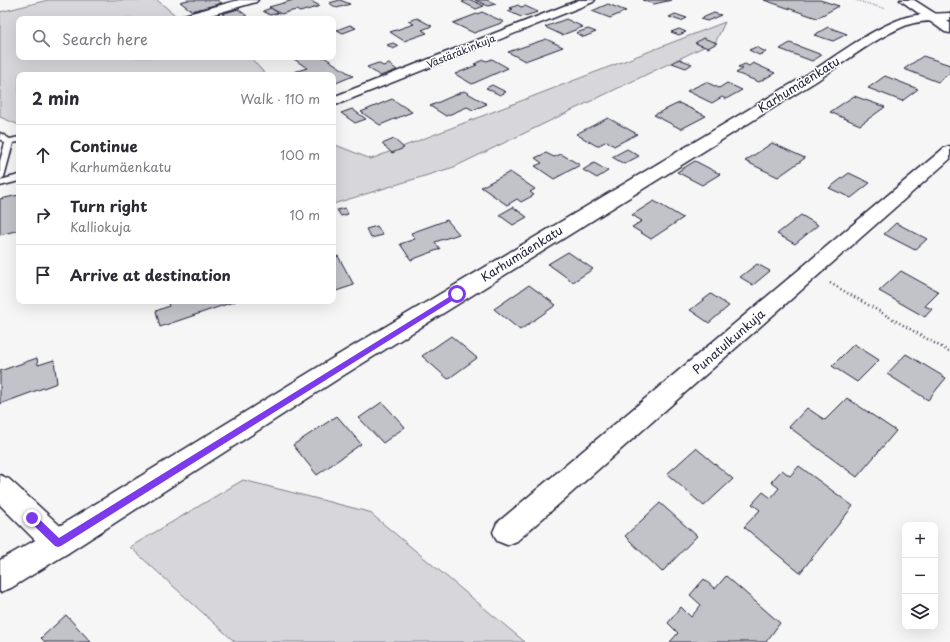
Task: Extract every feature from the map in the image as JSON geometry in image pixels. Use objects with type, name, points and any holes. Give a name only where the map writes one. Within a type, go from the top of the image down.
[{"type":"street","points":[[195,16],[252,0]]},
{"type":"street","name":"Västäräkinkuja","points":[[336,101],[589,0]]},
{"type":"street","points":[[906,0],[945,17]]},
{"type":"street","name":"Karhumäenkatu","points":[[0,577],[58,543],[330,373],[812,77],[869,40],[903,22],[945,17]]},
{"type":"street","name":"Punatulkunkuja","points":[[507,532],[950,151]]},
{"type":"street","points":[[0,487],[58,543]]},
{"type":"lane","points":[[0,135],[9,142]]},
{"type":"lane","points":[[9,142],[16,140]]},
{"type":"lane","points":[[0,176],[9,142]]},
{"type":"lane","points":[[0,183],[16,179]]},
{"type":"path","points":[[855,0],[891,11]]},
{"type":"path","points":[[811,271],[950,352]]},
{"type":"shaded area","points":[[48,0],[157,0],[176,16],[16,16],[16,60],[253,60],[263,72],[16,72],[16,124],[0,117],[0,12]]},
{"type":"shaded area","points":[[725,22],[716,41],[454,167],[336,203],[336,145],[371,159]]},
{"type":"shaded area","points":[[243,480],[369,512],[525,642],[235,642],[130,547]]},
{"type":"building","points":[[188,0],[217,0],[222,3],[192,11],[180,2]]},
{"type":"building","points":[[294,0],[309,0],[320,6],[300,12],[296,10],[281,14],[269,7]]},
{"type":"building","points":[[340,0],[350,4],[337,8],[329,3]]},
{"type":"building","points":[[471,0],[484,6],[476,9],[462,2]]},
{"type":"building","points":[[475,0],[487,0],[496,4],[488,6]]},
{"type":"building","points":[[643,0],[672,0],[654,4]]},
{"type":"building","points":[[764,0],[820,0],[839,6],[817,18]]},
{"type":"building","points":[[608,4],[626,11],[610,18],[592,11]]},
{"type":"building","points":[[518,5],[521,7],[525,6],[538,12],[521,17],[508,11],[513,9],[510,8]]},
{"type":"building","points":[[271,8],[278,13],[270,15],[263,11]]},
{"type":"building","points":[[238,9],[247,16],[225,16],[222,14]]},
{"type":"building","points":[[482,12],[504,22],[474,33],[453,23]]},
{"type":"building","points":[[714,13],[721,15],[707,21],[700,19]]},
{"type":"building","points":[[675,14],[687,18],[681,21],[669,17]]},
{"type":"building","points":[[417,18],[432,26],[422,30],[427,33],[404,41],[390,32],[414,24],[408,21]]},
{"type":"building","points":[[566,19],[583,27],[562,35],[545,27]]},
{"type":"building","points":[[350,25],[356,28],[343,33],[337,30]]},
{"type":"building","points":[[828,27],[847,34],[833,41],[814,35]]},
{"type":"building","points":[[588,29],[596,32],[584,37],[576,33]]},
{"type":"building","points":[[679,29],[686,32],[679,35],[671,32]]},
{"type":"building","points":[[703,38],[717,43],[708,48],[695,43]]},
{"type":"building","points":[[546,39],[563,47],[525,61],[508,52]]},
{"type":"building","points":[[393,43],[399,46],[393,49],[387,45]]},
{"type":"building","points":[[790,43],[822,55],[812,61],[780,49]]},
{"type":"building","points":[[756,47],[766,52],[759,55],[749,50]]},
{"type":"building","points":[[923,56],[950,65],[950,73],[938,82],[904,69]]},
{"type":"building","points":[[492,59],[508,68],[472,84],[455,74],[477,65],[474,64]]},
{"type":"building","points":[[679,59],[692,64],[686,68],[672,63]]},
{"type":"building","points":[[295,60],[329,60],[353,76],[336,83],[336,72],[294,72],[307,68]]},
{"type":"building","points":[[378,63],[383,66],[389,64],[397,70],[380,76],[367,67]]},
{"type":"building","points":[[753,63],[775,73],[759,82],[736,73],[743,69],[738,67],[745,64],[749,66]]},
{"type":"building","points":[[885,76],[918,89],[902,101],[868,88]]},
{"type":"building","points":[[706,82],[719,88],[727,83],[742,90],[726,99],[722,97],[712,103],[687,91]]},
{"type":"building","points":[[492,85],[506,92],[500,95],[486,88]]},
{"type":"building","points":[[464,91],[487,104],[473,110],[467,107],[446,116],[430,106]]},
{"type":"building","points":[[854,96],[885,107],[860,125],[830,112]]},
{"type":"building","points":[[392,99],[412,112],[380,125],[361,112]]},
{"type":"building","points":[[679,103],[706,116],[681,129],[654,115]]},
{"type":"building","points":[[352,109],[366,119],[355,123],[341,113]]},
{"type":"building","points":[[608,118],[637,134],[614,146],[607,141],[597,146],[576,134]]},
{"type":"building","points":[[394,139],[404,148],[392,153],[382,144]]},
{"type":"building","points":[[772,143],[805,158],[778,177],[745,161]]},
{"type":"building","points":[[627,149],[639,156],[624,164],[612,157]]},
{"type":"building","points":[[546,153],[554,157],[561,154],[580,165],[554,179],[535,166],[542,163],[535,158]]},
{"type":"building","points":[[695,161],[720,174],[702,185],[677,172]]},
{"type":"building","points":[[594,163],[608,171],[597,178],[583,170]]},
{"type":"building","points":[[510,172],[535,189],[530,192],[534,195],[521,202],[517,199],[507,205],[481,187]]},
{"type":"building","points":[[849,173],[870,183],[851,198],[829,188]]},
{"type":"building","points":[[16,196],[16,231],[0,235],[0,199]]},
{"type":"building","points":[[654,201],[683,218],[651,239],[632,227],[642,221],[632,215]]},
{"type":"building","points":[[513,207],[527,217],[513,225],[499,215]]},
{"type":"building","points":[[345,208],[348,214],[341,216],[337,210]]},
{"type":"building","points":[[801,215],[818,225],[795,244],[777,234]]},
{"type":"building","points":[[447,220],[459,234],[435,242],[440,249],[411,260],[400,244],[415,239],[411,233]]},
{"type":"building","points":[[896,223],[927,239],[915,250],[884,234]]},
{"type":"building","points":[[377,226],[383,235],[371,238],[366,229]]},
{"type":"building","points":[[568,252],[593,269],[573,282],[548,264]]},
{"type":"building","points":[[338,256],[354,285],[336,291],[336,257]]},
{"type":"building","points":[[757,264],[770,271],[753,285],[740,277]]},
{"type":"building","points":[[901,271],[939,292],[925,306],[932,309],[925,317],[879,291]]},
{"type":"building","points":[[529,285],[556,305],[520,330],[494,309]]},
{"type":"building","points":[[711,294],[729,306],[709,323],[690,310]]},
{"type":"building","points":[[168,304],[227,304],[160,327],[156,311],[169,306]]},
{"type":"building","points":[[451,336],[477,358],[448,379],[422,356]]},
{"type":"building","points":[[854,344],[879,360],[857,382],[832,366]]},
{"type":"building","points":[[906,354],[946,378],[928,400],[887,374]]},
{"type":"building","points":[[37,358],[38,365],[54,360],[57,383],[0,404],[0,371]]},
{"type":"building","points":[[847,398],[896,431],[857,477],[789,427],[807,408],[825,420]]},
{"type":"building","points":[[382,402],[405,427],[383,443],[359,418]]},
{"type":"building","points":[[337,416],[361,444],[317,475],[293,445]]},
{"type":"building","points":[[696,448],[733,479],[704,506],[667,474]]},
{"type":"building","points":[[799,466],[853,506],[800,573],[744,527],[760,510],[752,504],[763,492],[771,498],[779,488],[771,482],[782,470],[790,476]]},
{"type":"building","points":[[660,503],[697,536],[662,572],[625,536]]},
{"type":"building","points":[[726,576],[780,623],[766,642],[670,642],[678,633],[668,623],[681,607],[691,617],[701,605],[690,595],[704,579],[715,589]]},
{"type":"building","points":[[66,615],[91,642],[45,642],[41,638]]},
{"type":"route","points":[[32,518],[58,543],[336,368],[457,294]]}]
